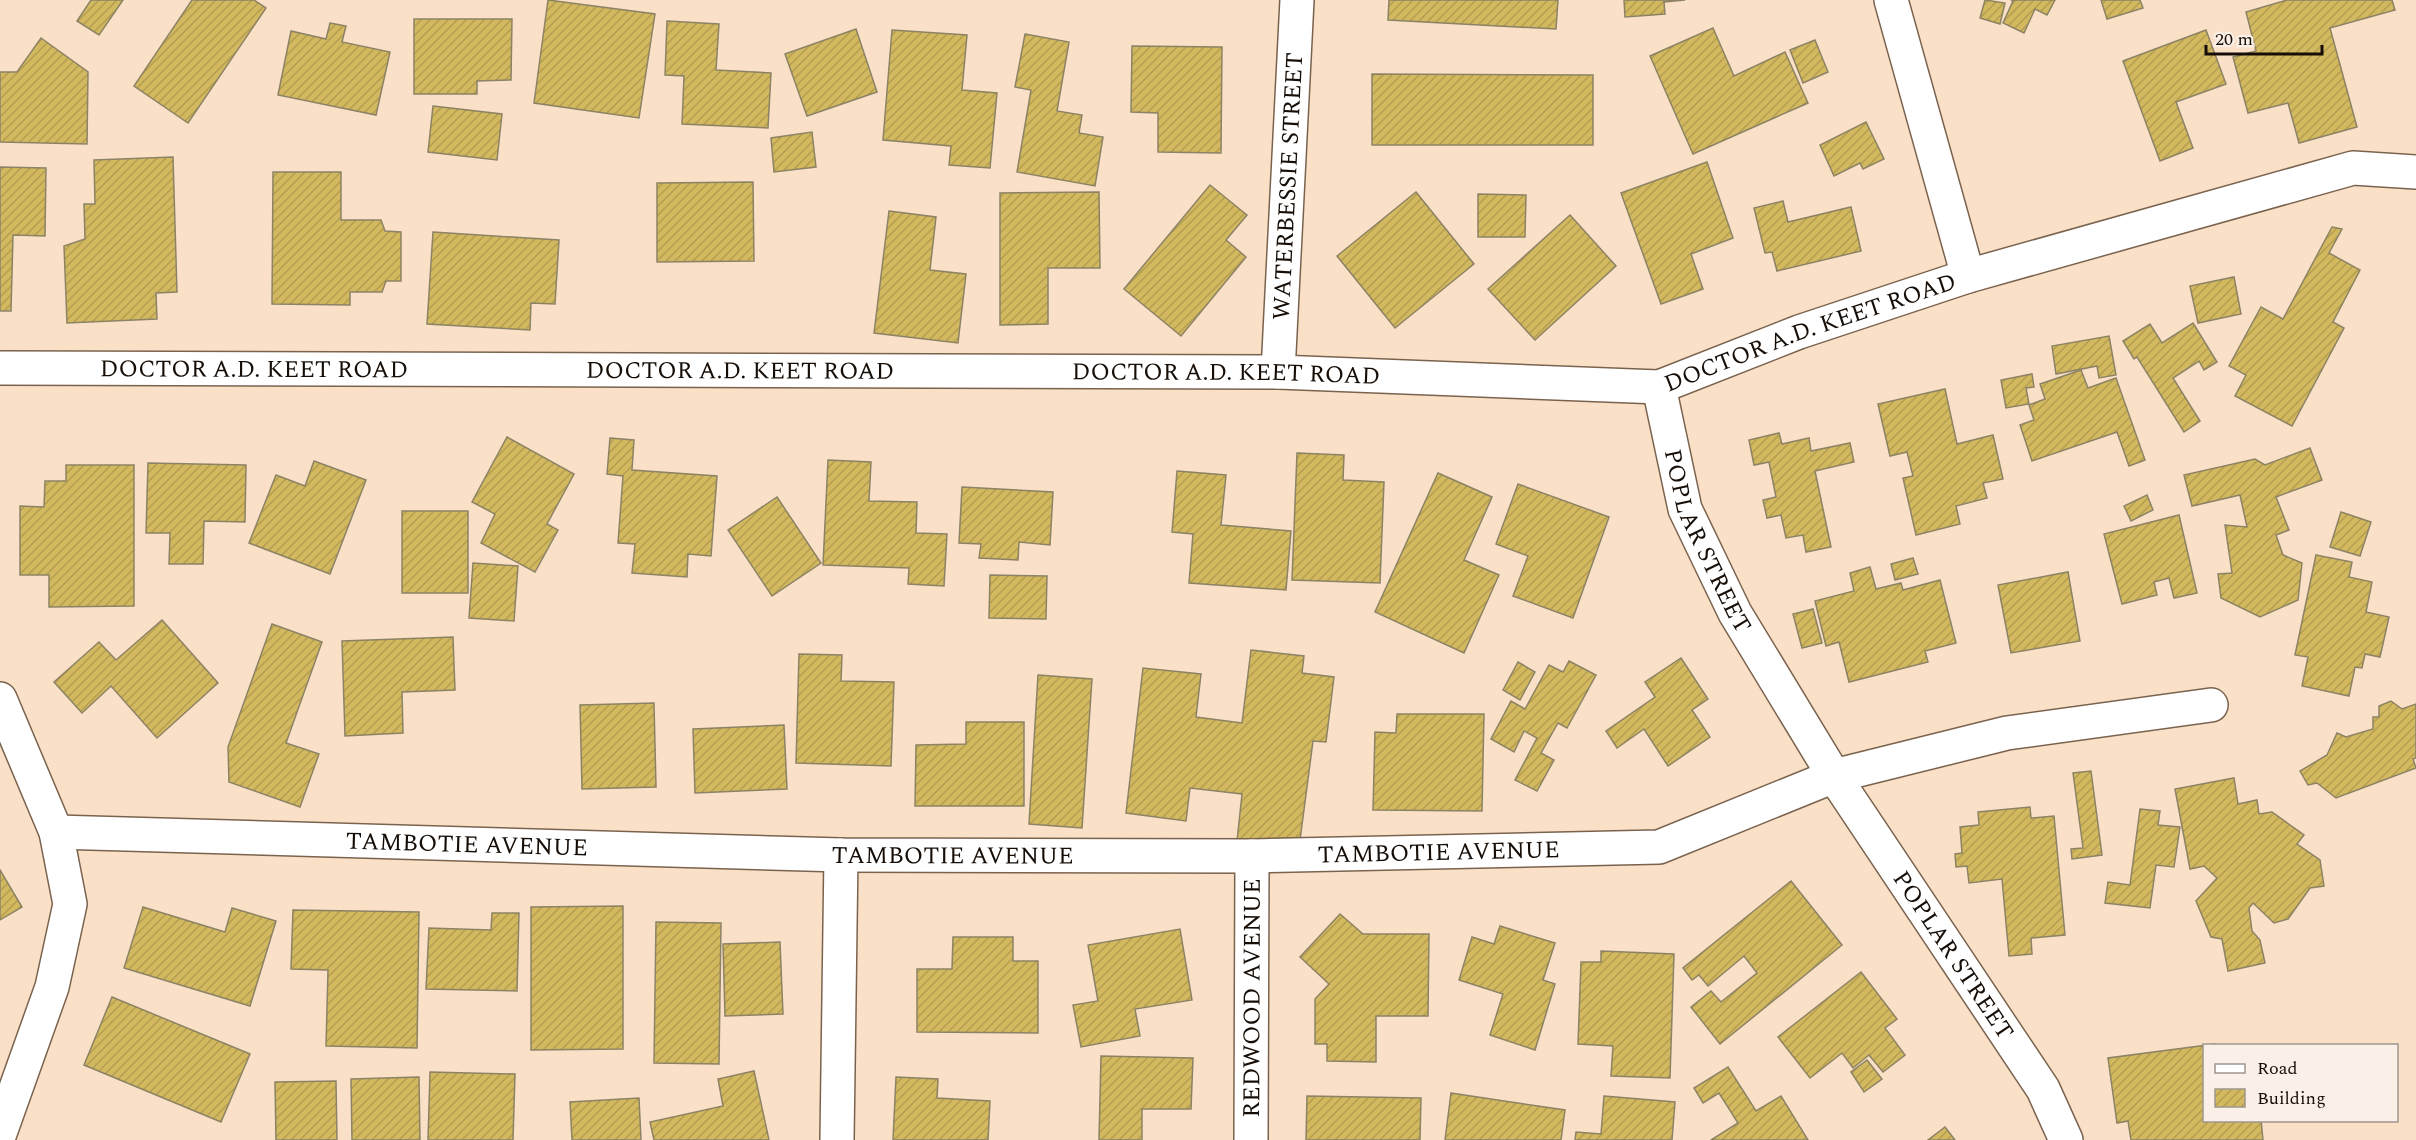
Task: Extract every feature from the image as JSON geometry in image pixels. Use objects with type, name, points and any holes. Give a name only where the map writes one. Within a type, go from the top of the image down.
[{"type":"street","name":"WATERBESSIE STREET","points":[[1278,372],[1297,0]]},
{"type":"street","points":[[1892,0],[1968,276]]},
{"type":"street","name":"DOCTOR A.D. KEET ROAD","points":[[0,368],[1278,372],[1659,387],[1799,332],[1968,276],[2353,168],[2416,172]]},
{"type":"street","name":"POPLAR STREET","points":[[1659,387],[1685,508],[1735,613],[1834,776],[2043,1089],[2066,1140]]},
{"type":"street","points":[[0,699],[56,832],[70,904],[52,987],[0,1133]]},
{"type":"street","points":[[1834,776],[2007,733],[2211,705]]},
{"type":"street","name":"TAMBOTIE AVENUE","points":[[56,832],[840,855],[1252,856],[1659,847],[1834,776]]},
{"type":"street","points":[[837,1140],[840,855]]},
{"type":"street","name":"REDWOOD AVENUE","points":[[1251,1140],[1252,856]]},
{"type":"building","points":[[91,0],[123,0],[99,35],[77,21]]},
{"type":"building","points":[[192,0],[254,0],[266,8],[188,123],[134,86]]},
{"type":"building","points":[[548,0],[655,14],[639,118],[534,103]]},
{"type":"building","points":[[1389,0],[1558,0],[1556,29],[1388,20]]},
{"type":"building","points":[[1624,0],[1685,0],[1664,2],[1665,14],[1625,17]]},
{"type":"building","points":[[1985,0],[2005,3],[2000,24],[1980,18]]},
{"type":"building","points":[[2011,0],[2055,0],[2047,15],[2035,9],[2024,33],[2003,23],[2013,1]]},
{"type":"building","points":[[2101,0],[2140,0],[2143,8],[2107,19]]},
{"type":"building","points":[[2287,0],[2392,0],[2395,10],[2330,28],[2357,127],[2299,143],[2288,103],[2248,113],[2233,57],[2256,51],[2246,12]]},
{"type":"building","points":[[414,19],[512,19],[511,80],[477,81],[477,94],[414,94]]},
{"type":"building","points":[[667,21],[719,24],[716,70],[771,73],[768,128],[682,124],[684,76],[665,75]]},
{"type":"building","points":[[330,23],[346,26],[342,42],[390,52],[376,115],[278,95],[291,31],[326,39]]},
{"type":"building","points":[[1713,28],[1734,76],[1785,52],[1808,103],[1693,154],[1650,56]]},
{"type":"building","points":[[856,29],[877,92],[807,116],[785,54]]},
{"type":"building","points":[[892,30],[967,35],[962,90],[997,93],[990,168],[949,165],[951,146],[883,140]]},
{"type":"building","points":[[2206,30],[2226,84],[2176,102],[2193,148],[2160,161],[2123,61]]},
{"type":"building","points":[[1025,34],[1069,42],[1057,111],[1082,115],[1079,133],[1103,137],[1095,186],[1017,172],[1031,90],[1015,87]]},
{"type":"building","points":[[41,38],[88,72],[87,144],[0,142],[0,72],[17,72]]},
{"type":"building","points":[[1815,40],[1828,72],[1803,83],[1790,50]]},
{"type":"building","points":[[1132,46],[1222,47],[1221,153],[1158,152],[1158,113],[1131,112]]},
{"type":"building","points":[[1372,74],[1593,75],[1593,145],[1372,145]]},
{"type":"building","points":[[433,106],[502,114],[497,160],[428,152]]},
{"type":"building","points":[[1866,122],[1884,159],[1863,169],[1860,163],[1834,176],[1820,145]]},
{"type":"building","points":[[812,132],[816,167],[774,172],[771,138]]},
{"type":"building","points":[[173,157],[177,292],[156,293],[157,319],[67,323],[64,246],[85,239],[84,204],[95,204],[94,160]]},
{"type":"building","points":[[1707,162],[1733,238],[1691,254],[1703,289],[1661,304],[1621,193]]},
{"type":"building","points":[[0,167],[46,168],[45,236],[13,235],[11,311],[0,311]]},
{"type":"building","points":[[273,172],[341,172],[341,220],[381,220],[385,231],[401,232],[401,281],[386,281],[382,292],[350,292],[350,305],[272,304]]},
{"type":"building","points":[[753,182],[754,261],[657,262],[657,183]]},
{"type":"building","points":[[1210,185],[1247,215],[1226,240],[1246,257],[1181,336],[1124,289]]},
{"type":"building","points":[[1099,192],[1100,268],[1048,268],[1048,324],[1000,325],[1000,193]]},
{"type":"building","points":[[1416,192],[1474,264],[1395,328],[1337,256]]},
{"type":"building","points":[[1478,194],[1526,195],[1525,237],[1478,237]]},
{"type":"building","points":[[1783,201],[1788,222],[1851,207],[1861,251],[1777,271],[1772,252],[1765,253],[1754,208]]},
{"type":"building","points":[[889,211],[936,217],[930,270],[966,274],[958,343],[874,333]]},
{"type":"building","points":[[1570,215],[1616,266],[1535,340],[1488,289]]},
{"type":"building","points":[[2332,227],[2342,229],[2329,253],[2360,270],[2333,322],[2344,328],[2292,426],[2235,396],[2246,375],[2229,366],[2261,307],[2283,319]]},
{"type":"building","points":[[433,232],[559,240],[555,304],[531,303],[530,330],[427,324]]},
{"type":"building","points":[[2234,277],[2241,314],[2198,323],[2190,286]]},
{"type":"building","points":[[2193,323],[2217,362],[2204,370],[2199,361],[2173,378],[2200,421],[2184,432],[2137,357],[2134,359],[2123,341],[2150,324],[2162,343]]},
{"type":"building","points":[[2109,336],[2116,375],[2099,378],[2097,366],[2056,374],[2052,346]]},
{"type":"building","points":[[2081,370],[2088,388],[2116,378],[2145,460],[2129,466],[2117,432],[2032,461],[2020,425],[2034,420],[2029,405],[2045,399],[2040,384]]},
{"type":"building","points":[[2032,374],[2034,387],[2026,388],[2029,404],[2006,408],[2001,380]]},
{"type":"building","points":[[1945,389],[1957,444],[1993,435],[2003,479],[1983,483],[1987,498],[1956,506],[1960,524],[1916,535],[1903,478],[1913,476],[1907,452],[1890,456],[1878,404]]},
{"type":"building","points":[[1779,433],[1782,444],[1809,438],[1811,451],[1850,443],[1854,462],[1815,471],[1831,547],[1806,552],[1803,535],[1786,538],[1781,515],[1767,518],[1763,500],[1776,497],[1769,462],[1754,465],[1749,440]]},
{"type":"building","points":[[507,437],[574,474],[547,524],[558,530],[535,572],[481,543],[495,514],[472,502]]},
{"type":"building","points":[[610,438],[634,440],[632,470],[717,476],[711,556],[688,554],[687,577],[632,573],[635,544],[618,543],[623,476],[607,474]]},
{"type":"building","points":[[2310,448],[2322,480],[2276,497],[2289,530],[2276,535],[2283,555],[2302,563],[2298,600],[2260,617],[2221,598],[2218,574],[2232,573],[2225,525],[2247,527],[2240,495],[2192,506],[2184,475],[2255,459],[2265,465]]},
{"type":"building","points":[[1297,453],[1344,455],[1343,480],[1384,482],[1380,583],[1292,580]]},
{"type":"building","points":[[828,460],[871,462],[869,501],[917,502],[916,533],[947,534],[944,586],[908,584],[909,568],[823,565]]},
{"type":"building","points":[[314,461],[366,480],[330,574],[249,543],[276,475],[305,486]]},
{"type":"building","points":[[148,463],[246,465],[245,522],[204,521],[203,564],[169,564],[170,533],[146,533]]},
{"type":"building","points":[[66,465],[134,465],[134,606],[49,607],[49,575],[20,575],[20,506],[44,507],[45,481],[66,481]]},
{"type":"building","points":[[1177,471],[1226,475],[1221,525],[1291,531],[1286,590],[1189,583],[1193,534],[1172,532]]},
{"type":"building","points":[[1438,473],[1492,497],[1464,560],[1499,575],[1464,653],[1375,612]]},
{"type":"building","points":[[1518,484],[1609,517],[1573,618],[1513,596],[1528,556],[1496,544]]},
{"type":"building","points":[[962,487],[1053,492],[1050,545],[1019,542],[1018,560],[979,558],[981,544],[959,543]]},
{"type":"building","points":[[2147,495],[2153,510],[2131,521],[2124,506]]},
{"type":"building","points":[[777,497],[821,563],[772,596],[728,530]]},
{"type":"building","points":[[402,511],[468,511],[468,593],[402,593]]},
{"type":"building","points":[[2341,512],[2371,522],[2360,556],[2330,547]]},
{"type":"building","points":[[2179,515],[2197,593],[2174,598],[2169,578],[2154,582],[2157,595],[2122,604],[2104,534]]},
{"type":"building","points":[[2316,555],[2352,562],[2349,577],[2372,582],[2366,612],[2389,617],[2380,657],[2365,654],[2362,668],[2355,667],[2349,696],[2302,686],[2308,657],[2295,655]]},
{"type":"building","points":[[1913,558],[1918,574],[1895,580],[1891,564]]},
{"type":"building","points":[[473,563],[518,566],[514,621],[469,618]]},
{"type":"building","points":[[1870,567],[1876,589],[1901,583],[1903,590],[1940,580],[1956,643],[1925,651],[1928,662],[1849,682],[1839,642],[1826,646],[1815,601],[1854,591],[1850,573]]},
{"type":"building","points":[[2068,572],[2080,641],[2011,653],[1998,585]]},
{"type":"building","points":[[990,575],[1047,576],[1046,619],[989,618]]},
{"type":"building","points":[[1813,609],[1822,643],[1802,648],[1793,614]]},
{"type":"building","points":[[162,620],[218,683],[157,738],[111,686],[82,713],[54,682],[99,642],[116,660]]},
{"type":"building","points":[[272,624],[322,642],[286,743],[319,754],[300,807],[229,782],[228,747]]},
{"type":"building","points":[[453,637],[455,690],[402,692],[403,733],[345,736],[342,641]]},
{"type":"building","points":[[1251,650],[1304,656],[1302,673],[1334,677],[1326,742],[1313,741],[1299,848],[1237,841],[1242,794],[1190,788],[1186,821],[1126,813],[1143,668],[1201,674],[1196,717],[1242,723]]},
{"type":"building","points":[[799,654],[842,655],[841,681],[894,682],[891,766],[796,763]]},
{"type":"building","points":[[1681,658],[1708,699],[1692,710],[1710,737],[1668,766],[1644,729],[1617,748],[1606,731],[1655,697],[1645,682]]},
{"type":"building","points":[[1569,661],[1596,675],[1567,728],[1558,723],[1541,753],[1554,760],[1537,791],[1515,780],[1537,738],[1524,731],[1514,752],[1491,739],[1511,701],[1525,709],[1549,665],[1563,672]]},
{"type":"building","points":[[1518,662],[1535,672],[1520,700],[1503,690]]},
{"type":"building","points":[[1038,675],[1092,679],[1082,828],[1029,824]]},
{"type":"building","points":[[2391,701],[2402,709],[2416,704],[2416,758],[2413,759],[2416,768],[2336,798],[2317,783],[2308,785],[2300,771],[2327,755],[2337,733],[2346,737],[2373,729],[2373,717],[2379,717],[2379,706]]},
{"type":"building","points":[[654,703],[656,787],[582,789],[580,705]]},
{"type":"building","points":[[1397,714],[1484,714],[1482,811],[1373,810],[1375,732],[1396,733]]},
{"type":"building","points":[[966,722],[1024,722],[1024,806],[915,806],[916,745],[966,744]]},
{"type":"building","points":[[784,725],[787,789],[695,793],[693,729]]},
{"type":"building","points":[[2091,771],[2102,855],[2072,859],[2071,849],[2083,848],[2073,773]]},
{"type":"building","points":[[2234,778],[2238,804],[2257,800],[2259,814],[2272,812],[2304,835],[2297,844],[2320,860],[2324,886],[2310,888],[2288,919],[2274,923],[2253,903],[2249,908],[2252,931],[2260,940],[2265,963],[2228,971],[2222,939],[2211,937],[2196,901],[2217,878],[2204,866],[2190,869],[2175,789]]},
{"type":"building","points":[[2030,807],[2031,818],[2054,816],[2065,935],[2031,938],[2032,954],[2009,956],[2002,879],[1969,883],[1967,866],[1956,867],[1955,854],[1962,853],[1960,827],[1979,825],[1978,812]]},
{"type":"building","points":[[2140,809],[2160,811],[2158,825],[2180,827],[2174,867],[2156,865],[2150,908],[2105,903],[2108,882],[2130,885]]},
{"type":"building","points":[[0,870],[22,907],[0,920]]},
{"type":"building","points":[[1791,881],[1842,945],[1720,1044],[1691,1007],[1711,991],[1721,1002],[1757,973],[1744,956],[1708,986],[1699,975],[1692,980],[1683,968]]},
{"type":"building","points":[[623,906],[623,1049],[531,1050],[531,907]]},
{"type":"building","points":[[143,907],[225,932],[232,908],[276,921],[250,1006],[124,968]]},
{"type":"building","points":[[293,910],[419,912],[417,1048],[326,1046],[328,970],[291,969]]},
{"type":"building","points":[[492,913],[519,913],[517,991],[426,989],[429,928],[491,930]]},
{"type":"building","points":[[1340,914],[1363,934],[1429,934],[1428,1016],[1376,1016],[1376,1062],[1327,1061],[1327,1044],[1315,1044],[1315,999],[1329,984],[1300,957]]},
{"type":"building","points":[[656,922],[721,923],[719,1064],[654,1063]]},
{"type":"building","points":[[1500,926],[1555,943],[1543,980],[1555,984],[1535,1050],[1490,1035],[1503,994],[1459,980],[1472,937],[1494,944]]},
{"type":"building","points":[[1180,929],[1192,1000],[1135,1009],[1140,1036],[1081,1047],[1073,1005],[1098,1001],[1088,945]]},
{"type":"building","points":[[953,937],[1013,937],[1013,961],[1038,961],[1038,1033],[917,1032],[917,969],[952,969]]},
{"type":"building","points":[[780,942],[783,1014],[725,1016],[723,944]]},
{"type":"building","points":[[1601,951],[1674,954],[1670,1078],[1611,1076],[1613,1046],[1578,1044],[1581,962],[1601,962]]},
{"type":"building","points":[[1861,972],[1897,1019],[1885,1028],[1905,1055],[1883,1072],[1869,1055],[1853,1068],[1842,1053],[1810,1078],[1778,1037]]},
{"type":"building","points":[[112,997],[250,1054],[221,1122],[84,1065]]},
{"type":"building","points":[[2203,1046],[2203,1122],[2261,1122],[2263,1140],[2131,1140],[2128,1121],[2117,1123],[2108,1058]]},
{"type":"building","points":[[1101,1056],[1193,1058],[1191,1109],[1142,1109],[1142,1140],[1099,1140]]},
{"type":"building","points":[[1867,1060],[1882,1079],[1864,1092],[1851,1072]]},
{"type":"building","points":[[1728,1067],[1756,1111],[1781,1096],[1808,1140],[1711,1140],[1738,1123],[1719,1093],[1703,1103],[1694,1088]]},
{"type":"building","points":[[754,1071],[769,1140],[654,1140],[650,1122],[723,1106],[718,1079]]},
{"type":"building","points":[[430,1072],[515,1074],[513,1140],[428,1140]]},
{"type":"building","points":[[419,1077],[420,1140],[352,1140],[351,1079]]},
{"type":"building","points":[[896,1077],[938,1079],[937,1098],[990,1101],[988,1140],[893,1140]]},
{"type":"building","points":[[336,1081],[337,1140],[276,1140],[275,1082]]},
{"type":"building","points":[[1451,1093],[1565,1110],[1561,1140],[1445,1140]]},
{"type":"building","points":[[1307,1096],[1421,1098],[1420,1140],[1306,1140]]},
{"type":"building","points":[[1604,1096],[1675,1102],[1672,1140],[1575,1140],[1576,1132],[1601,1134]]},
{"type":"building","points":[[639,1098],[641,1140],[572,1140],[570,1102]]},
{"type":"building","points":[[1945,1127],[1955,1140],[1928,1140]]}]
